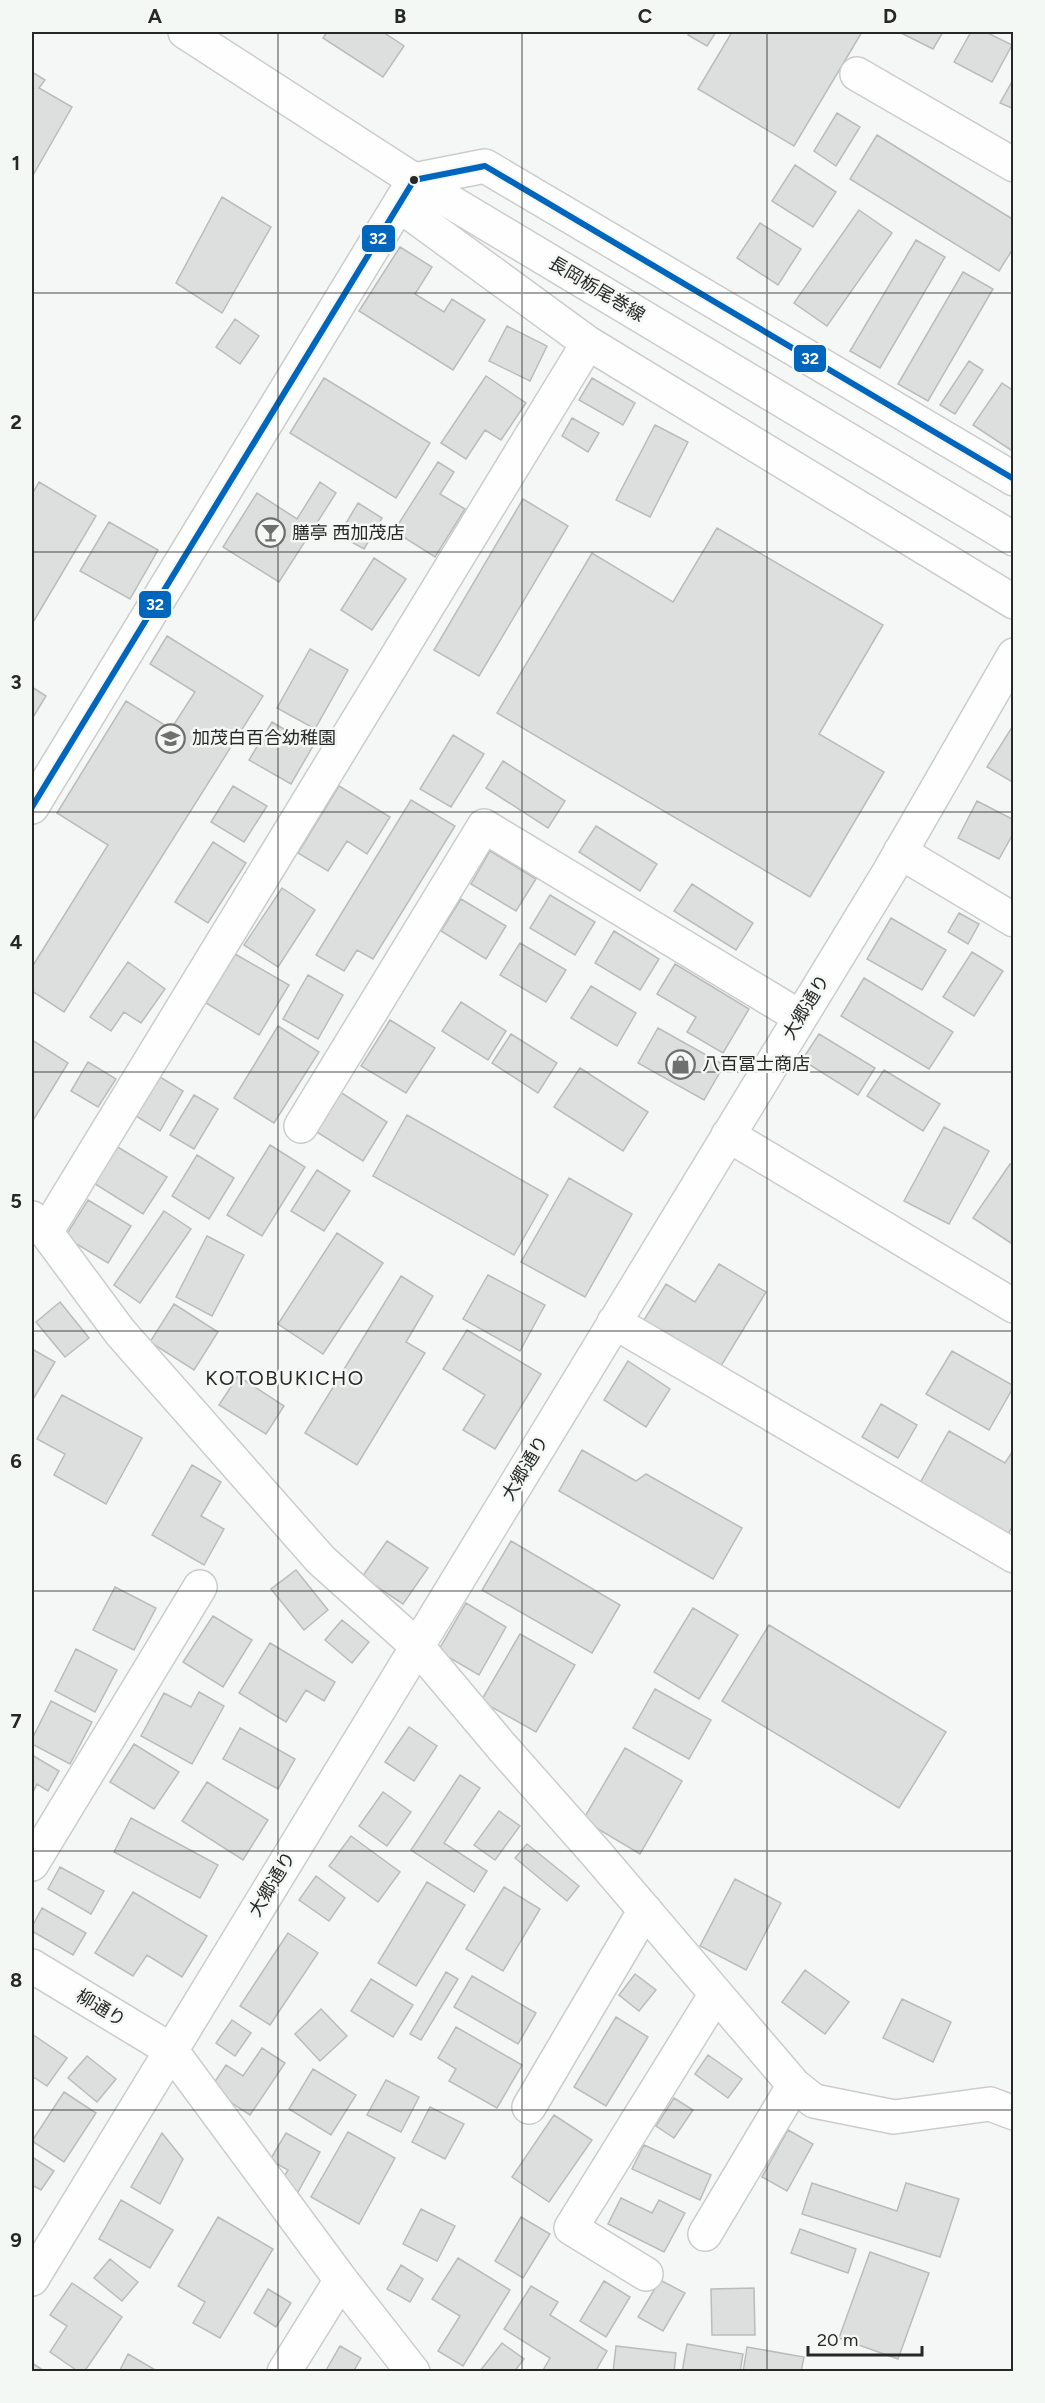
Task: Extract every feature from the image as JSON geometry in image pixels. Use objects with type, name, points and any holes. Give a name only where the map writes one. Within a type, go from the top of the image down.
[{"type":"street","name":"長岡栃尾巻線","points":[[185,32],[406,192],[1014,539]]},
{"type":"street","points":[[858,74],[1014,165]]},
{"type":"street","points":[[32,807],[406,192],[485,166],[1014,478]]},
{"type":"street","points":[[406,192],[588,343],[1014,602]]},
{"type":"street","points":[[588,343],[39,1225],[120,1332],[321,1560],[417,1646],[794,2085],[814,2101],[894,2117],[990,2104],[1014,2113]]},
{"type":"street","name":"大郷通り","points":[[32,2279],[900,852],[1014,655]]},
{"type":"street","points":[[301,1126],[484,826],[800,1017]]},
{"type":"street","points":[[900,852],[1014,920]]},
{"type":"street","points":[[728,1135],[1014,1306]]},
{"type":"street","points":[[614,1322],[1014,1556]]},
{"type":"street","points":[[32,1864],[200,1587]]},
{"type":"street","points":[[529,2107],[645,1910]]},
{"type":"street","name":"柳通り","points":[[32,1966],[171,2050]]},
{"type":"street","points":[[646,2274],[572,2228],[716,1994]]},
{"type":"street","points":[[171,2050],[412,2372]]},
{"type":"street","points":[[705,2234],[794,2085]]},
{"type":"street","points":[[284,2372],[341,2280]]},
{"type":"building","points":[[327,32],[383,32],[404,46],[383,77],[323,38]]},
{"type":"building","points":[[691,32],[716,32],[707,46],[688,35]]},
{"type":"building","points":[[732,32],[862,32],[794,146],[698,89]]},
{"type":"building","points":[[899,32],[943,32],[933,49]]},
{"type":"building","points":[[971,32],[986,32],[1012,45],[992,82],[954,62]]},
{"type":"building","points":[[32,72],[45,80],[39,88],[72,107],[32,177]]},
{"type":"building","points":[[1014,78],[1014,109],[1000,103]]},
{"type":"building","points":[[837,113],[860,127],[836,166],[814,151]]},
{"type":"building","points":[[877,135],[1014,220],[1014,247],[999,271],[850,179]]},
{"type":"building","points":[[795,165],[836,192],[813,227],[772,201]]},
{"type":"building","points":[[222,197],[271,227],[222,313],[176,283]]},
{"type":"building","points":[[859,210],[892,233],[827,326],[794,303]]},
{"type":"building","points":[[760,223],[801,249],[778,285],[737,258]]},
{"type":"building","points":[[916,240],[945,257],[880,368],[850,351]]},
{"type":"building","points":[[400,247],[432,267],[415,294],[444,312],[452,299],[485,320],[453,370],[359,311]]},
{"type":"building","points":[[963,272],[993,289],[928,401],[898,384]]},
{"type":"building","points":[[235,319],[259,336],[240,364],[216,347]]},
{"type":"building","points":[[507,326],[547,346],[530,381],[489,361]]},
{"type":"building","points":[[969,361],[983,370],[955,414],[940,405]]},
{"type":"building","points":[[486,376],[526,403],[501,440],[485,430],[466,459],[441,443]]},
{"type":"building","points":[[324,378],[430,443],[396,498],[290,433]]},
{"type":"building","points":[[592,378],[635,403],[623,425],[579,400]]},
{"type":"building","points":[[1002,383],[1014,391],[1014,452],[973,425]]},
{"type":"building","points":[[572,418],[599,433],[588,452],[562,436]]},
{"type":"building","points":[[655,425],[688,442],[650,517],[616,500]]},
{"type":"building","points":[[438,462],[454,472],[440,494],[465,509],[435,557],[394,531]]},
{"type":"building","points":[[39,482],[96,516],[32,624],[32,494]]},
{"type":"building","name":"膳亭 西加茂店","points":[[320,482],[336,493],[279,582],[223,547],[257,493],[297,519]]},
{"type":"building","points":[[523,499],[568,526],[479,676],[434,650]]},
{"type":"building","points":[[358,503],[382,518],[364,549],[339,535]]},
{"type":"building","points":[[109,522],[158,550],[130,599],[80,571]]},
{"type":"building","points":[[717,528],[883,625],[819,734],[884,772],[810,897],[497,713],[592,553],[673,602]]},
{"type":"building","points":[[374,558],[406,579],[372,630],[341,610]]},
{"type":"building","points":[[167,636],[263,696],[64,1012],[32,991],[32,967],[108,845],[57,813],[126,701],[171,729],[195,692],[150,664]]},
{"type":"building","points":[[310,649],[348,670],[315,729],[277,708]]},
{"type":"building","points":[[32,687],[46,696],[32,719]]},
{"type":"building","points":[[272,722],[313,746],[291,784],[249,760]]},
{"type":"building","points":[[1014,724],[1014,783],[987,767]]},
{"type":"building","points":[[453,735],[484,754],[451,807],[420,789]]},
{"type":"building","points":[[503,761],[565,801],[548,828],[486,788]]},
{"type":"building","points":[[233,786],[267,806],[244,842],[211,822]]},
{"type":"building","points":[[339,786],[390,817],[367,854],[347,841],[328,871],[298,853]]},
{"type":"building","points":[[411,800],[455,826],[373,959],[357,950],[344,971],[316,955]]},
{"type":"building","points":[[977,801],[1014,820],[1014,832],[999,859],[958,838]]},
{"type":"building","points":[[596,826],[657,864],[640,891],[579,852]]},
{"type":"building","points":[[213,842],[246,863],[208,923],[175,902]]},
{"type":"building","points":[[490,851],[536,879],[516,911],[471,884]]},
{"type":"building","points":[[692,884],[753,923],[736,950],[674,911]]},
{"type":"building","points":[[282,888],[315,910],[278,967],[244,945]]},
{"type":"building","points":[[550,895],[595,922],[575,955],[530,928]]},
{"type":"building","points":[[461,899],[506,926],[486,959],[441,931]]},
{"type":"building","points":[[959,913],[979,924],[968,944],[948,932]]},
{"type":"building","points":[[891,918],[946,950],[922,990],[867,959]]},
{"type":"building","points":[[614,931],[659,959],[640,990],[595,963]]},
{"type":"building","points":[[520,943],[566,970],[546,1002],[500,975]]},
{"type":"building","points":[[972,952],[1003,971],[974,1016],[943,997]]},
{"type":"building","points":[[235,954],[289,985],[259,1035],[206,1003]]},
{"type":"building","points":[[128,962],[165,989],[141,1023],[124,1012],[111,1031],[90,1017]]},
{"type":"building","points":[[675,964],[749,1009],[723,1053],[687,1032],[696,1017],[657,994]]},
{"type":"building","points":[[308,975],[343,995],[318,1039],[283,1019]]},
{"type":"building","points":[[864,978],[953,1032],[929,1069],[841,1016]]},
{"type":"building","points":[[591,986],[636,1013],[617,1046],[571,1018]]},
{"type":"building","points":[[461,1002],[506,1031],[488,1060],[442,1031]]},
{"type":"building","points":[[390,1020],[435,1048],[406,1093],[361,1066]]},
{"type":"building","points":[[278,1026],[319,1052],[274,1123],[234,1098]]},
{"type":"building","name":"八百冨士商店","points":[[658,1028],[724,1065],[704,1100],[638,1063]]},
{"type":"building","points":[[511,1034],[557,1063],[538,1093],[492,1063]]},
{"type":"building","points":[[819,1034],[875,1068],[858,1095],[802,1060]]},
{"type":"building","points":[[32,1040],[68,1063],[32,1122]]},
{"type":"building","points":[[88,1062],[116,1079],[98,1107],[71,1091]]},
{"type":"building","points":[[580,1068],[648,1112],[623,1151],[554,1107]]},
{"type":"building","points":[[884,1070],[940,1104],[923,1131],[867,1096]]},
{"type":"building","points":[[160,1077],[183,1091],[160,1131],[136,1116]]},
{"type":"building","points":[[337,1090],[387,1122],[363,1161],[312,1129]]},
{"type":"building","points":[[194,1095],[218,1109],[194,1149],[170,1135]]},
{"type":"building","points":[[407,1115],[548,1195],[514,1255],[373,1176]]},
{"type":"building","points":[[944,1127],[989,1151],[949,1224],[904,1201]]},
{"type":"building","points":[[270,1145],[305,1167],[262,1236],[227,1215]]},
{"type":"building","points":[[116,1146],[167,1177],[143,1214],[92,1182]]},
{"type":"building","points":[[197,1155],[234,1178],[209,1219],[172,1196]]},
{"type":"building","points":[[1010,1164],[1014,1166],[1014,1245],[973,1218]]},
{"type":"building","points":[[317,1170],[350,1191],[324,1231],[291,1211]]},
{"type":"building","points":[[569,1178],[632,1214],[585,1297],[521,1262]]},
{"type":"building","points":[[88,1200],[131,1226],[108,1263],[65,1237]]},
{"type":"building","points":[[164,1211],[191,1229],[140,1303],[114,1285]]},
{"type":"building","points":[[337,1233],[383,1263],[323,1354],[278,1324]]},
{"type":"building","points":[[207,1236],[244,1255],[212,1316],[176,1297]]},
{"type":"building","points":[[719,1264],[766,1292],[721,1366],[644,1320],[666,1284],[695,1302]]},
{"type":"building","points":[[488,1275],[545,1305],[520,1351],[463,1319]]},
{"type":"building","points":[[401,1276],[433,1296],[406,1342],[425,1353],[357,1465],[305,1433]]},
{"type":"building","points":[[60,1302],[89,1338],[65,1357],[36,1322]]},
{"type":"building","points":[[174,1304],[218,1332],[194,1370],[150,1342]]},
{"type":"building","points":[[467,1330],[541,1374],[495,1449],[463,1430],[485,1395],[443,1369]]},
{"type":"building","points":[[32,1349],[55,1362],[32,1401]]},
{"type":"building","points":[[952,1351],[1014,1386],[989,1430],[926,1394]]},
{"type":"building","points":[[628,1361],[670,1389],[646,1427],[604,1400]]},
{"type":"building","points":[[238,1376],[284,1406],[266,1434],[219,1405]]},
{"type":"building","points":[[62,1395],[142,1438],[106,1504],[54,1475],[65,1454],[37,1439]]},
{"type":"building","points":[[881,1404],[917,1425],[898,1458],[862,1437]]},
{"type":"building","points":[[949,1431],[1005,1463],[1014,1449],[1014,1524],[1008,1534],[920,1483]]},
{"type":"building","points":[[582,1450],[636,1481],[646,1474],[742,1528],[713,1579],[559,1491]]},
{"type":"building","points":[[192,1465],[221,1482],[201,1516],[224,1529],[204,1565],[152,1535]]},
{"type":"building","points":[[387,1541],[428,1568],[403,1604],[362,1577]]},
{"type":"building","points":[[511,1541],[620,1605],[592,1653],[482,1590]]},
{"type":"building","points":[[296,1570],[328,1610],[304,1630],[271,1589]]},
{"type":"building","points":[[115,1587],[156,1608],[134,1650],[93,1630]]},
{"type":"building","points":[[466,1603],[506,1627],[479,1675],[438,1651]]},
{"type":"building","points":[[693,1608],[738,1635],[699,1699],[654,1672]]},
{"type":"building","points":[[213,1616],[252,1640],[223,1687],[183,1662]]},
{"type":"building","points":[[342,1620],[369,1642],[352,1663],[325,1640]]},
{"type":"building","points":[[769,1625],[946,1732],[899,1808],[722,1701]]},
{"type":"building","points":[[520,1634],[575,1665],[536,1732],[481,1701]]},
{"type":"building","points":[[270,1643],[335,1682],[324,1701],[306,1690],[286,1722],[239,1693]]},
{"type":"building","points":[[76,1649],[117,1670],[95,1712],[55,1691]]},
{"type":"building","points":[[655,1689],[711,1720],[689,1759],[633,1728]]},
{"type":"building","points":[[199,1692],[224,1706],[192,1764],[141,1736],[164,1693],[191,1707]]},
{"type":"building","points":[[51,1701],[92,1722],[70,1764],[32,1744],[32,1739]]},
{"type":"building","points":[[409,1727],[437,1746],[414,1781],[385,1762]]},
{"type":"building","points":[[240,1728],[295,1759],[278,1789],[223,1759]]},
{"type":"building","points":[[134,1744],[179,1772],[154,1809],[110,1782]]},
{"type":"building","points":[[625,1748],[682,1781],[640,1854],[583,1820]]},
{"type":"building","points":[[32,1755],[59,1771],[48,1791],[37,1784],[32,1794]]},
{"type":"building","points":[[460,1775],[480,1788],[444,1843],[487,1871],[474,1892],[411,1850]]},
{"type":"building","points":[[207,1782],[268,1820],[243,1860],[182,1821]]},
{"type":"building","points":[[383,1792],[411,1812],[387,1846],[359,1826]]},
{"type":"building","points":[[499,1811],[520,1826],[495,1860],[474,1845]]},
{"type":"building","points":[[131,1818],[218,1865],[200,1898],[114,1852]]},
{"type":"building","points":[[351,1836],[400,1872],[378,1902],[329,1866]]},
{"type":"building","points":[[527,1844],[579,1886],[567,1901],[515,1858]]},
{"type":"building","points":[[60,1867],[104,1891],[91,1914],[48,1889]]},
{"type":"building","points":[[316,1876],[345,1898],[329,1921],[299,1900]]},
{"type":"building","points":[[735,1879],[781,1903],[746,1970],[700,1946]]},
{"type":"building","points":[[427,1882],[465,1905],[416,1986],[378,1963]]},
{"type":"building","points":[[504,1887],[540,1909],[503,1971],[466,1949]]},
{"type":"building","points":[[133,1892],[207,1936],[182,1977],[147,1955],[133,1976],[95,1953]]},
{"type":"building","points":[[42,1908],[86,1933],[73,1955],[32,1931]]},
{"type":"building","points":[[288,1933],[318,1953],[270,2025],[240,2006]]},
{"type":"building","points":[[805,1970],[849,2002],[825,2034],[782,2002]]},
{"type":"building","points":[[446,1972],[458,1979],[421,2040],[410,2034]]},
{"type":"building","points":[[635,1974],[656,1990],[639,2011],[619,1995]]},
{"type":"building","points":[[472,1976],[536,2013],[518,2044],[454,2007]]},
{"type":"building","points":[[371,1979],[413,2005],[393,2037],[351,2011]]},
{"type":"building","points":[[902,1999],[951,2022],[933,2062],[883,2038]]},
{"type":"building","points":[[321,2009],[347,2036],[320,2061],[295,2034]]},
{"type":"building","points":[[616,2017],[648,2037],[606,2106],[574,2087]]},
{"type":"building","points":[[232,2020],[251,2033],[235,2056],[216,2043]]},
{"type":"building","points":[[456,2027],[522,2065],[497,2108],[449,2081],[456,2069],[438,2058]]},
{"type":"building","points":[[32,2034],[67,2058],[47,2086],[32,2076]]},
{"type":"building","points":[[262,2048],[285,2063],[250,2115],[210,2089],[226,2065],[243,2076]]},
{"type":"building","points":[[708,2055],[742,2079],[728,2098],[695,2074]]},
{"type":"building","points":[[87,2056],[116,2079],[97,2102],[68,2078]]},
{"type":"building","points":[[313,2069],[356,2095],[331,2135],[289,2109]]},
{"type":"building","points":[[386,2080],[419,2097],[401,2132],[367,2115]]},
{"type":"building","points":[[64,2092],[96,2113],[64,2162],[32,2141]]},
{"type":"building","points":[[674,2098],[693,2110],[674,2138],[656,2126]]},
{"type":"building","points":[[430,2107],[464,2124],[445,2159],[412,2142]]},
{"type":"building","points":[[554,2115],[592,2140],[549,2202],[512,2177]]},
{"type":"building","points":[[788,2130],[813,2144],[787,2191],[762,2177]]},
{"type":"building","points":[[348,2132],[395,2158],[359,2224],[311,2197]]},
{"type":"building","points":[[162,2133],[183,2159],[160,2204],[131,2187]]},
{"type":"building","points":[[286,2133],[320,2152],[298,2192],[281,2182],[288,2170],[270,2160]]},
{"type":"building","points":[[644,2145],[711,2175],[700,2200],[632,2169]]},
{"type":"building","points":[[32,2157],[54,2171],[41,2190],[32,2185]]},
{"type":"building","points":[[812,2183],[897,2211],[906,2183],[959,2199],[940,2257],[802,2214]]},
{"type":"building","points":[[621,2198],[652,2213],[659,2200],[685,2213],[664,2252],[608,2224]]},
{"type":"building","points":[[121,2200],[173,2230],[150,2268],[99,2239]]},
{"type":"building","points":[[421,2209],[455,2226],[437,2261],[403,2244]]},
{"type":"building","points":[[218,2217],[273,2249],[220,2338],[193,2323],[205,2302],[178,2286]]},
{"type":"building","points":[[521,2217],[550,2234],[523,2278],[495,2261]]},
{"type":"building","points":[[800,2229],[856,2249],[848,2273],[791,2253]]},
{"type":"building","points":[[870,2252],[929,2273],[898,2359],[839,2338]]},
{"type":"building","points":[[458,2258],[510,2290],[463,2366],[438,2351],[460,2316],[432,2299]]},
{"type":"building","points":[[110,2259],[138,2282],[122,2301],[94,2278]]},
{"type":"building","points":[[401,2265],[423,2279],[410,2302],[387,2289]]},
{"type":"building","points":[[660,2280],[685,2293],[663,2331],[638,2317]]},
{"type":"building","points":[[604,2281],[630,2297],[606,2337],[580,2321]]},
{"type":"building","points":[[72,2283],[122,2317],[84,2372],[79,2372],[50,2352],[67,2326],[50,2315]]},
{"type":"building","points":[[531,2286],[558,2302],[550,2315],[607,2351],[595,2372],[542,2372],[550,2358],[504,2329]]},
{"type":"building","points":[[754,2288],[755,2335],[712,2335],[711,2289]]},
{"type":"building","points":[[268,2289],[291,2303],[276,2327],[254,2313]]},
{"type":"building","points":[[502,2343],[524,2359],[514,2372],[479,2372]]},
{"type":"building","points":[[687,2344],[743,2354],[740,2372],[682,2372]]},
{"type":"building","points":[[340,2346],[361,2358],[353,2372],[325,2372]]},
{"type":"building","points":[[616,2346],[676,2353],[674,2372],[613,2372]]},
{"type":"building","points":[[747,2347],[804,2357],[801,2372],[743,2372]]},
{"type":"building","points":[[128,2354],[157,2371],[157,2372],[119,2372]]},
{"type":"building","points":[[32,2363],[46,2372],[32,2372]]},
{"type":"transit line","name":"32","points":[[32,807],[414,180],[485,166],[1014,479]]},
{"type":"place","name":"膳亭 西加茂店","points":[[271,533]]},
{"type":"place","name":"加茂白百合幼稚園","points":[[171,738]]},
{"type":"place","name":"八百冨士商店","points":[[681,1064]]},
{"type":"district","name":"KOTOBUKICHO","points":[[285,1378]]}]
